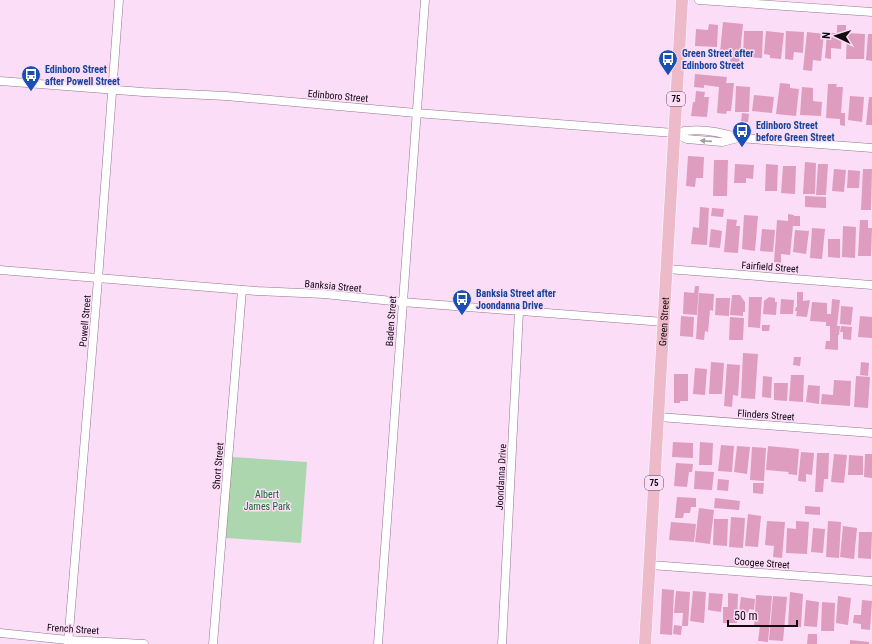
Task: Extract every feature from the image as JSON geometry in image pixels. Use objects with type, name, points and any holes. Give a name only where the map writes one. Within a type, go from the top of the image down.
[{"type":"main road","name":"Green Street","points":[[645,644],[668,270],[682,0]]},
{"type":"street","name":"Powell Street","points":[[68,642],[119,0]]},
{"type":"street","name":"Baden Street","points":[[378,644],[425,0]]},
{"type":"street","points":[[699,0],[872,12]]},
{"type":"street","name":"Edinboro Street","points":[[0,81],[112,90],[226,96],[416,113],[674,133],[687,139],[722,142],[739,138],[872,148]]},
{"type":"street","name":"Banksia Street","points":[[0,270],[242,290],[324,294],[520,312],[664,322]]},
{"type":"street","name":"Fairfield Street","points":[[668,270],[872,285]]},
{"type":"street","name":"Short Street","points":[[214,644],[242,290]]},
{"type":"street","name":"Joondanna Drive","points":[[502,644],[520,312]]},
{"type":"street","name":"Flinders Street","points":[[659,417],[872,433]]},
{"type":"street","name":"Coogee Street","points":[[650,565],[872,581]]},
{"type":"street","name":"French Street","points":[[0,633],[68,642],[144,644]]},
{"type":"green space","name":"Albert James Park","points":[[232,457],[307,462],[301,543],[226,538]]},
{"type":"building","points":[[723,22],[743,24],[739,64],[730,64],[731,53],[720,52]]},
{"type":"building","points":[[709,24],[718,25],[717,47],[695,46],[696,29],[708,30]]},
{"type":"building","points":[[837,25],[846,25],[846,34],[842,34],[841,49],[831,48],[831,59],[825,58],[827,33],[837,33]]},
{"type":"building","points":[[744,31],[763,31],[762,58],[743,57]]},
{"type":"building","points":[[766,31],[784,33],[781,59],[770,58],[770,55],[764,54]]},
{"type":"building","points":[[786,31],[804,32],[803,53],[794,52],[793,60],[785,59]]},
{"type":"building","points":[[807,32],[824,34],[821,61],[813,60],[812,71],[803,70]]},
{"type":"building","points":[[847,33],[865,34],[864,59],[846,59]]},
{"type":"building","points":[[868,34],[872,34],[872,61],[866,60]]},
{"type":"building","points":[[695,74],[727,77],[726,83],[734,83],[731,111],[727,111],[726,114],[717,113],[719,87],[704,85],[704,88],[694,87]]},
{"type":"building","points":[[780,83],[790,84],[790,88],[799,89],[796,116],[776,114]]},
{"type":"building","points":[[828,84],[837,84],[836,87],[843,87],[841,113],[845,113],[845,126],[840,125],[840,119],[826,118]]},
{"type":"building","points":[[736,86],[750,87],[749,112],[735,112]]},
{"type":"building","points":[[802,87],[813,88],[813,101],[822,102],[821,116],[800,115]]},
{"type":"building","points":[[696,91],[705,92],[704,97],[709,97],[707,117],[691,116]]},
{"type":"building","points":[[754,95],[774,97],[772,113],[752,111]]},
{"type":"building","points":[[850,96],[864,97],[862,122],[848,120]]},
{"type":"building","points":[[869,97],[872,97],[872,125],[866,125]]},
{"type":"building","points":[[742,113],[749,114],[748,122],[741,122]]},
{"type":"building","points":[[688,156],[704,157],[703,178],[696,178],[695,187],[686,186]]},
{"type":"building","points":[[714,160],[728,160],[727,196],[713,196]]},
{"type":"building","points":[[805,162],[816,163],[815,194],[803,194]]},
{"type":"building","points":[[735,164],[754,165],[753,179],[746,178],[746,183],[734,183]]},
{"type":"building","points":[[766,164],[778,165],[777,191],[765,191]]},
{"type":"building","points":[[818,164],[828,164],[826,195],[816,195]]},
{"type":"building","points":[[783,166],[796,166],[795,194],[781,193]]},
{"type":"building","points":[[834,169],[846,170],[844,192],[832,191]]},
{"type":"building","points":[[863,169],[872,169],[871,210],[861,210]]},
{"type":"building","points":[[848,170],[860,171],[859,188],[847,188]]},
{"type":"building","points":[[805,196],[826,197],[826,208],[805,207]]},
{"type":"building","points":[[700,207],[709,208],[707,245],[691,244],[693,227],[699,228]]},
{"type":"building","points":[[712,208],[724,209],[723,217],[711,216]]},
{"type":"building","points":[[788,214],[794,215],[790,255],[781,254],[781,263],[774,262],[777,220],[788,221]]},
{"type":"building","points":[[744,215],[758,216],[755,251],[742,249]]},
{"type":"building","points":[[794,216],[800,216],[800,226],[793,226]]},
{"type":"building","points":[[727,219],[737,220],[736,226],[740,226],[738,253],[724,252]]},
{"type":"building","points":[[860,220],[868,220],[868,228],[872,228],[871,256],[858,256]]},
{"type":"building","points":[[843,226],[856,227],[855,258],[842,257]]},
{"type":"building","points":[[812,228],[825,229],[822,259],[810,258]]},
{"type":"building","points":[[711,229],[722,231],[720,248],[709,247]]},
{"type":"building","points":[[762,229],[775,230],[773,252],[760,251]]},
{"type":"building","points":[[795,230],[809,231],[806,254],[793,252]]},
{"type":"building","points":[[828,239],[840,239],[840,258],[828,257]]},
{"type":"building","points":[[695,286],[699,286],[697,315],[683,314],[684,292],[694,293]]},
{"type":"building","points":[[797,292],[803,292],[803,301],[810,300],[807,317],[796,316],[797,311],[795,311],[797,307]]},
{"type":"building","points":[[699,293],[714,294],[713,311],[710,310],[708,332],[705,331],[704,340],[696,339]]},
{"type":"building","points":[[732,295],[740,295],[745,302],[745,312],[743,312],[743,316],[730,315]]},
{"type":"building","points":[[749,297],[762,297],[760,328],[748,327]]},
{"type":"building","points":[[769,297],[775,298],[775,302],[777,302],[776,315],[763,314],[764,301]]},
{"type":"building","points":[[716,298],[730,298],[729,316],[715,315]]},
{"type":"building","points":[[781,299],[794,300],[793,314],[780,314]]},
{"type":"building","points":[[832,299],[840,300],[837,326],[840,326],[838,335],[838,350],[825,349],[826,341],[830,341],[830,326],[826,326],[826,322],[810,321],[812,302],[827,303],[827,314],[831,314]]},
{"type":"building","points":[[841,306],[853,307],[851,325],[840,324]]},
{"type":"building","points":[[681,316],[694,317],[693,337],[680,336]]},
{"type":"building","points":[[860,316],[872,317],[872,338],[858,337]]},
{"type":"building","points":[[730,317],[744,318],[743,340],[729,340]]},
{"type":"building","points":[[762,325],[770,325],[769,331],[762,331]]},
{"type":"building","points":[[841,326],[852,327],[851,340],[843,339],[843,332],[840,332]]},
{"type":"building","points":[[743,353],[758,354],[755,399],[741,398]]},
{"type":"building","points":[[794,357],[801,357],[800,366],[793,365]]},
{"type":"building","points":[[711,362],[724,363],[722,394],[709,394]]},
{"type":"building","points":[[861,362],[869,363],[868,376],[860,375]]},
{"type":"building","points":[[727,364],[740,365],[738,396],[733,395],[732,407],[724,406]]},
{"type":"building","points":[[695,368],[707,369],[705,395],[693,394]]},
{"type":"building","points":[[674,374],[688,374],[688,401],[674,403]]},
{"type":"building","points":[[791,375],[804,375],[803,402],[789,401]]},
{"type":"building","points":[[763,376],[772,377],[771,398],[762,397]]},
{"type":"building","points":[[856,376],[870,377],[868,408],[854,407]]},
{"type":"building","points":[[834,380],[851,381],[850,406],[821,404],[822,394],[833,395]]},
{"type":"building","points":[[774,383],[788,383],[787,401],[774,400]]},
{"type":"building","points":[[808,385],[820,386],[819,404],[806,402]]},
{"type":"building","points":[[673,442],[693,443],[693,458],[672,457]]},
{"type":"building","points":[[700,442],[713,443],[712,465],[699,465]]},
{"type":"building","points":[[721,445],[734,446],[732,472],[718,471]]},
{"type":"building","points":[[737,446],[750,447],[747,474],[734,472]]},
{"type":"building","points":[[768,446],[799,449],[797,475],[788,474],[789,472],[766,470]]},
{"type":"building","points":[[752,447],[766,448],[764,481],[750,480]]},
{"type":"building","points":[[801,452],[814,453],[812,475],[806,474],[806,482],[798,481]]},
{"type":"building","points":[[817,453],[829,453],[828,479],[824,479],[823,492],[815,492]]},
{"type":"building","points":[[834,454],[847,455],[844,483],[831,482]]},
{"type":"building","points":[[865,454],[872,454],[872,478],[864,477]]},
{"type":"building","points":[[849,455],[863,456],[863,475],[848,475]]},
{"type":"building","points":[[676,463],[693,464],[692,472],[689,472],[687,487],[674,486]]},
{"type":"building","points":[[695,471],[714,472],[712,490],[694,489]]},
{"type":"building","points":[[718,479],[729,480],[728,491],[717,490]]},
{"type":"building","points":[[753,483],[764,483],[763,494],[753,493]]},
{"type":"building","points":[[677,497],[696,498],[696,507],[691,507],[690,513],[684,513],[683,518],[675,518]]},
{"type":"building","points":[[715,498],[740,501],[739,510],[714,508]]},
{"type":"building","points":[[805,506],[820,507],[820,515],[805,514]]},
{"type":"building","points":[[699,508],[714,510],[710,544],[695,542]]},
{"type":"building","points":[[748,514],[761,516],[758,547],[745,546]]},
{"type":"building","points":[[731,517],[745,518],[743,548],[729,547]]},
{"type":"building","points":[[714,519],[728,519],[727,546],[713,545]]},
{"type":"building","points":[[767,521],[785,522],[782,558],[773,557],[774,546],[765,545]]},
{"type":"building","points":[[796,521],[809,522],[807,554],[786,553],[787,528],[796,529]]},
{"type":"building","points":[[828,521],[841,522],[839,558],[826,557]]},
{"type":"building","points":[[671,522],[696,524],[694,542],[669,540]]},
{"type":"building","points":[[843,526],[857,528],[854,559],[840,557]]},
{"type":"building","points":[[813,528],[825,529],[823,553],[811,552]]},
{"type":"building","points":[[859,532],[872,532],[871,559],[858,558]]},
{"type":"building","points":[[662,589],[674,590],[672,635],[660,634]]},
{"type":"building","points":[[676,591],[690,592],[688,626],[682,626],[683,613],[674,613]]},
{"type":"building","points":[[693,591],[706,592],[704,623],[690,621]]},
{"type":"building","points":[[790,592],[803,594],[801,627],[788,626]]},
{"type":"building","points":[[709,593],[723,594],[721,612],[708,610]]},
{"type":"building","points":[[728,593],[738,594],[737,623],[723,623],[723,607],[728,607]]},
{"type":"building","points":[[756,595],[772,596],[768,642],[758,641],[760,626],[754,626]]},
{"type":"building","points":[[773,596],[787,597],[783,641],[769,640]]},
{"type":"building","points":[[838,596],[851,598],[848,625],[836,623]]},
{"type":"building","points":[[741,597],[755,599],[754,610],[749,609],[749,613],[739,612]]},
{"type":"building","points":[[806,600],[819,602],[817,627],[804,626]]},
{"type":"building","points":[[862,600],[872,601],[870,630],[861,629],[861,624],[853,623],[854,615],[861,615]]},
{"type":"building","points":[[822,602],[835,603],[834,631],[821,631]]},
{"type":"building","points":[[674,625],[682,626],[681,635],[673,634]]},
{"type":"building","points":[[808,634],[817,634],[817,644],[807,644]]},
{"type":"building","points":[[850,640],[869,642],[869,644],[850,644]]},
{"type":"place","name":"Green Street after Edinboro Street","points":[[668,76]]},
{"type":"place","name":"Edinboro Street after Powell Street","points":[[31,92]]},
{"type":"place","name":"Edinboro Street before Green Street","points":[[742,148]]},
{"type":"place","name":"Banksia Street after Joondanna Drive","points":[[462,316]]}]
